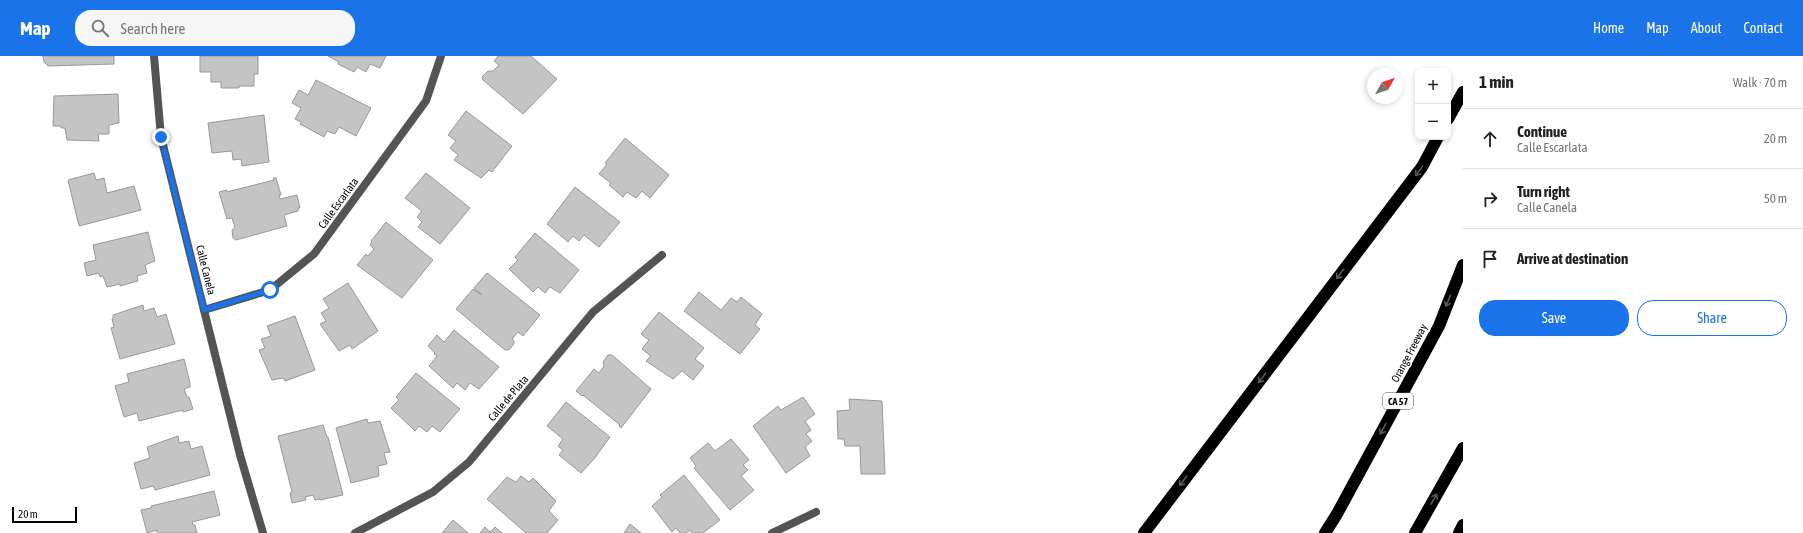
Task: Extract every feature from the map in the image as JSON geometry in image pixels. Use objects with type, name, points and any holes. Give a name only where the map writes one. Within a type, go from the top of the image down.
[{"type":"highway","points":[[1451,114],[1463,92]]},
{"type":"highway","points":[[1144,533],[1422,167],[1436,140]]},
{"type":"highway","name":"Orange Freeway","points":[[1326,533],[1338,514],[1439,326],[1463,265]]},
{"type":"highway","points":[[1415,533],[1463,448]]},
{"type":"highway","points":[[1459,533],[1463,525]]},
{"type":"street","name":"Calle Canela","points":[[154,56],[161,137],[240,455],[263,533]]},
{"type":"street","name":"Calle Escarlata","points":[[204,310],[270,290],[314,254],[426,101],[441,56]]},
{"type":"street","name":"Calle de Plata","points":[[355,533],[433,492],[469,462],[593,312],[662,255]]},
{"type":"street","points":[[772,533],[816,512]]},
{"type":"building","points":[[43,56],[114,56],[114,64],[48,66],[44,62]]},
{"type":"building","points":[[200,56],[258,56],[258,74],[254,74],[254,86],[221,88],[221,82],[211,82],[211,72],[200,72]]},
{"type":"building","points":[[328,56],[386,56],[380,68],[370,64],[366,72],[357,67],[354,72],[338,64],[339,62]]},
{"type":"building","points":[[498,56],[531,56],[557,79],[523,114],[483,80],[482,77],[488,71],[493,71],[499,65],[494,61]]},
{"type":"building","points":[[316,80],[371,108],[356,136],[339,127],[335,134],[327,131],[324,137],[300,124],[301,122],[295,119],[301,108],[292,103],[299,90],[308,95]]},
{"type":"building","points":[[118,94],[119,123],[109,125],[109,134],[98,134],[99,141],[67,140],[65,128],[61,128],[61,126],[53,126],[54,96]]},
{"type":"building","points":[[466,111],[512,146],[492,172],[489,170],[481,178],[454,160],[458,155],[450,148],[456,141],[448,135]]},
{"type":"building","points":[[264,115],[269,162],[242,166],[241,159],[233,160],[232,151],[212,153],[208,123]]},
{"type":"building","points":[[625,138],[669,175],[650,198],[642,191],[636,198],[627,192],[623,197],[609,185],[611,183],[599,174],[607,164],[605,163]]},
{"type":"building","points":[[94,173],[96,180],[104,178],[107,193],[134,186],[141,210],[79,226],[68,180]]},
{"type":"building","points":[[426,173],[470,208],[440,244],[418,227],[422,222],[417,217],[422,211],[405,198]]},
{"type":"building","points":[[273,178],[276,178],[281,195],[279,195],[280,199],[297,195],[300,208],[298,208],[298,211],[284,215],[287,226],[236,240],[233,238],[232,230],[235,227],[232,218],[227,219],[219,192],[227,190],[227,192],[274,180]]},
{"type":"building","points":[[575,187],[620,222],[599,247],[584,235],[579,241],[573,236],[568,242],[547,224]]},
{"type":"building","points":[[386,222],[433,260],[402,298],[357,265],[366,254],[368,256],[374,249],[370,245],[372,242],[371,241]]},
{"type":"building","points":[[148,232],[155,261],[145,265],[147,273],[137,276],[138,281],[120,286],[120,284],[107,287],[103,276],[100,277],[99,273],[87,276],[84,263],[96,260],[93,245]]},
{"type":"building","points":[[535,233],[579,270],[560,293],[550,287],[545,293],[538,287],[533,292],[509,269],[518,260],[515,257]]},
{"type":"building","points":[[487,273],[540,315],[523,336],[518,332],[512,339],[514,344],[509,350],[505,350],[456,309],[473,289],[482,295],[474,288]]},
{"type":"building","points":[[348,283],[378,331],[352,349],[350,345],[339,351],[320,324],[326,321],[321,313],[329,308],[323,299]]},
{"type":"building","points":[[699,292],[721,310],[731,298],[737,302],[741,297],[762,314],[755,325],[760,329],[740,354],[684,311]]},
{"type":"building","points":[[143,305],[144,311],[154,308],[157,317],[166,314],[175,344],[120,359],[111,328],[114,327],[112,319],[113,315]]},
{"type":"building","points":[[659,312],[704,348],[695,359],[704,366],[693,380],[682,371],[673,379],[646,361],[651,356],[642,349],[649,340],[641,334]]},
{"type":"building","points":[[295,316],[315,370],[285,381],[283,378],[272,380],[259,350],[265,348],[261,339],[271,336],[267,326]]},
{"type":"building","points":[[454,330],[499,367],[479,389],[470,383],[465,390],[457,383],[453,388],[429,366],[437,356],[428,346],[437,335],[444,342]]},
{"type":"building","points":[[608,355],[612,355],[651,389],[621,428],[619,426],[620,425],[576,391],[594,369],[599,373],[604,366],[603,362]]},
{"type":"building","points":[[184,359],[190,387],[184,389],[187,397],[189,397],[193,409],[139,421],[137,413],[124,417],[115,386],[129,382],[127,374]]},
{"type":"building","points":[[416,373],[460,409],[440,432],[432,426],[427,432],[419,426],[415,431],[391,408],[399,400],[396,397]]},
{"type":"building","points":[[803,397],[815,414],[805,421],[811,430],[806,434],[812,441],[805,447],[810,456],[786,473],[753,426],[778,406],[781,410]]},
{"type":"building","points":[[849,399],[882,401],[885,474],[861,474],[860,446],[845,446],[844,439],[838,439],[837,411],[850,410]]},
{"type":"building","points":[[566,402],[610,437],[594,459],[581,473],[559,455],[563,450],[558,446],[563,439],[547,426]]},
{"type":"building","points":[[367,419],[368,423],[380,421],[390,452],[384,453],[387,464],[378,466],[379,476],[351,483],[336,428]]},
{"type":"building","points":[[323,425],[328,437],[343,495],[315,500],[313,495],[305,497],[306,500],[292,503],[290,493],[292,492],[278,436]]},
{"type":"building","points":[[178,436],[179,443],[189,441],[191,449],[202,446],[210,475],[155,490],[153,486],[141,489],[134,463],[150,458],[147,447]]},
{"type":"building","points":[[731,439],[749,460],[743,465],[748,470],[741,476],[754,490],[730,510],[694,468],[696,466],[690,458],[708,443],[715,451]]},
{"type":"building","points":[[684,475],[720,520],[703,533],[692,533],[690,530],[686,533],[680,533],[676,528],[672,532],[652,506],[662,497],[660,495]]},
{"type":"building","points":[[521,476],[529,482],[533,478],[556,501],[549,511],[558,520],[547,533],[526,533],[487,499],[507,477],[516,482]]},
{"type":"building","points":[[214,491],[220,515],[192,522],[193,525],[195,525],[197,533],[157,533],[157,530],[147,533],[141,510],[151,508],[151,506]]},
{"type":"building","points":[[453,520],[468,533],[442,533]]},
{"type":"building","points":[[630,524],[641,533],[624,533]]},
{"type":"building","points":[[485,527],[490,532],[495,527],[502,533],[480,533]]},
{"type":"route","points":[[161,137],[204,310],[270,290]]}]
